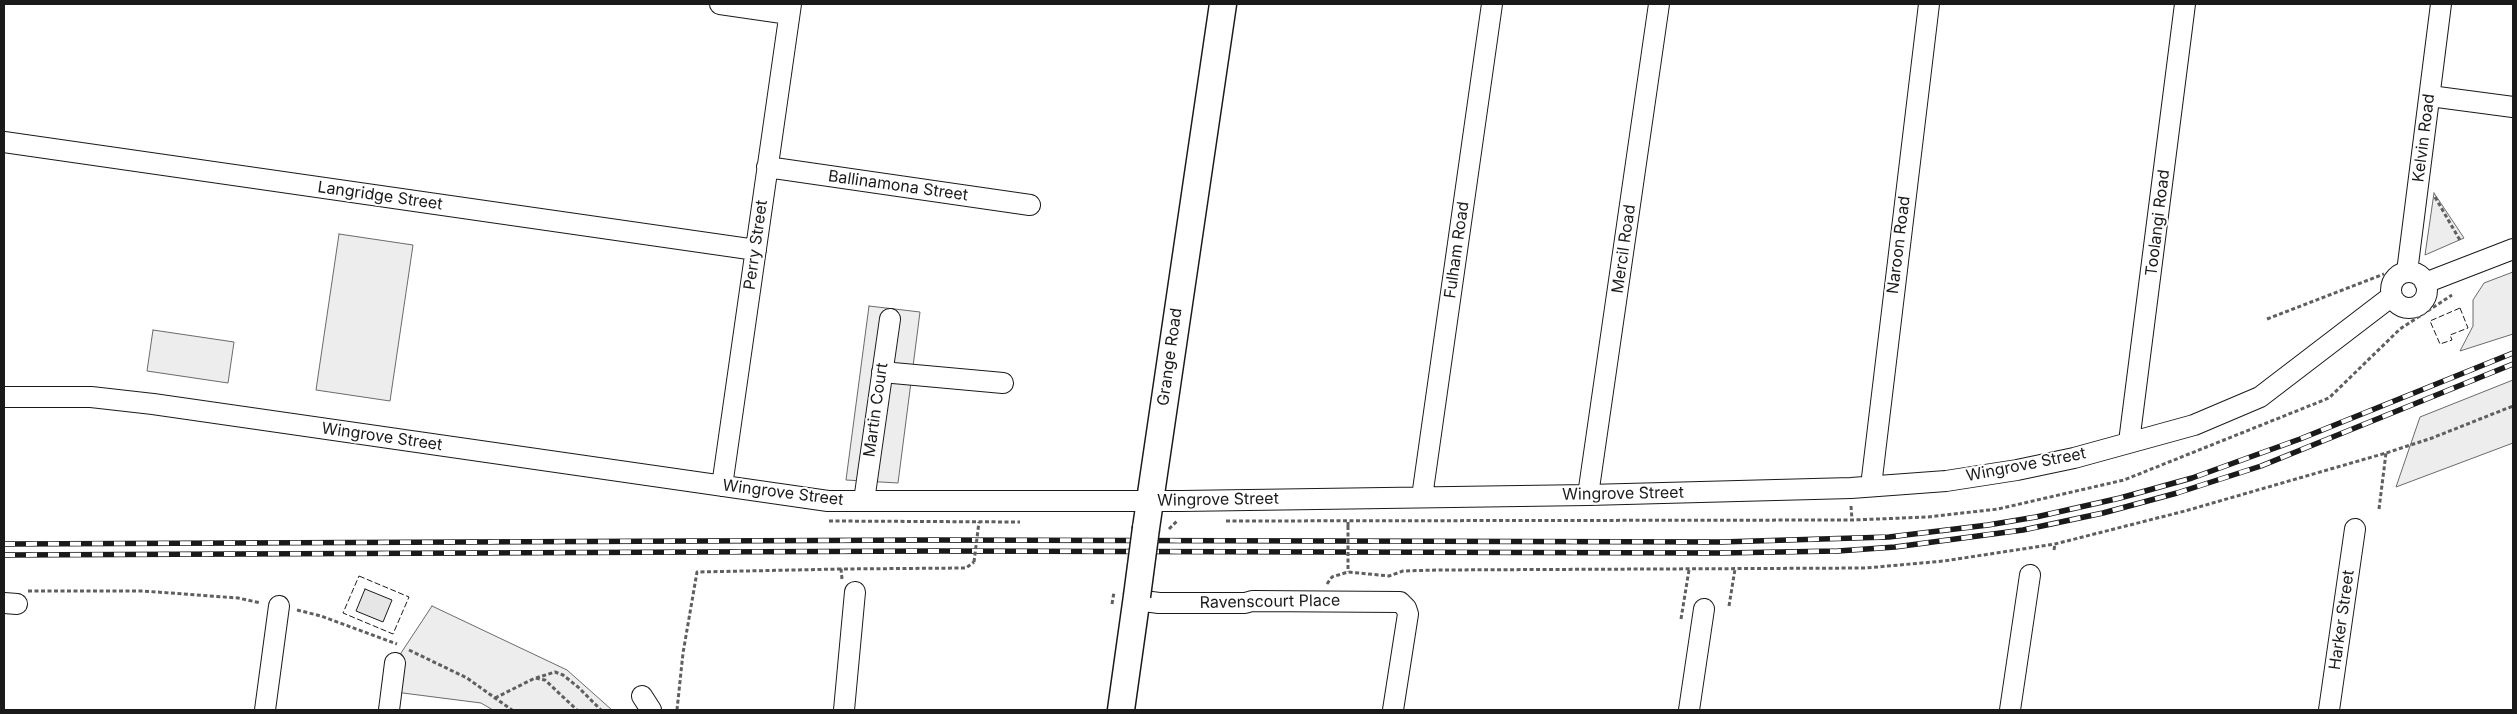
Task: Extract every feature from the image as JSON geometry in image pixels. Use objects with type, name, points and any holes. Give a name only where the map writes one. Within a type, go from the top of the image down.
[{"type":"main road","name":"Grange Road","points":[[1121,710],[1149,501],[1223,4]]},
{"type":"street","points":[[720,4],[790,9]]},
{"type":"street","name":"Fulham Road","points":[[1422,497],[1492,4]]},
{"type":"street","name":"Mercil Road","points":[[1588,495],[1659,4]]},
{"type":"street","name":"Naroon Road","points":[[1871,486],[1929,4]]},
{"type":"street","name":"Toolangi Road","points":[[2129,442],[2185,4]]},
{"type":"street","name":"Kelvin Road","points":[[2407,272],[2440,4]]},
{"type":"street","name":"Perry Street","points":[[722,486],[790,9]]},
{"type":"street","points":[[2430,96],[2513,107]]},
{"type":"street","name":"Langridge Street","points":[[4,142],[756,250]]},
{"type":"street","name":"Ballinamona Street","points":[[767,167],[1030,205]]},
{"type":"street","points":[[2426,283],[2513,249]]},
{"type":"street","points":[[2407,272],[2418,274],[2426,283],[2427,288],[2424,299],[2416,306],[2410,308],[2399,305],[2392,296],[2394,280],[2407,272]]},
{"type":"street","name":"Wingrove Street","points":[[4,397],[92,397],[153,404],[828,501],[1149,501],[1588,495],[1871,486],[1946,481],[2017,470],[2194,424],[2260,397],[2392,296]]},
{"type":"street","name":"Martin Court","points":[[864,501],[890,319]]},
{"type":"street","points":[[882,372],[1003,383]]},
{"type":"street","name":"Harker Street","points":[[2329,710],[2355,530]]},
{"type":"street","points":[[2010,710],[2030,575]]},
{"type":"street","points":[[844,710],[856,592]]},
{"type":"street","name":"Ravenscourt Place","points":[[1137,598],[1159,603],[1387,600],[1400,602],[1408,614],[1394,710]]},
{"type":"street","points":[[264,710],[278,606]]},
{"type":"street","points":[[1689,710],[1704,609]]},
{"type":"street","points":[[389,710],[395,663]]},
{"type":"path","points":[[2434,196],[2461,242]]},
{"type":"path","points":[[2267,319],[2384,274]]},
{"type":"path","points":[[1332,576],[1348,572],[1389,576],[1403,571],[1439,570],[1866,568],[1944,561],[2055,544],[2185,512],[2386,453],[2432,438],[2513,406]]},
{"type":"path","points":[[2379,509],[2386,453]]},
{"type":"path","points":[[1348,572],[1348,521],[1401,521]]},
{"type":"path","points":[[677,710],[683,653],[697,572],[966,568],[974,562],[979,522]]},
{"type":"path","points":[[2054,550],[2055,544]]},
{"type":"path","points":[[841,569],[841,577],[856,592]]},
{"type":"path","points":[[1729,606],[1735,569]]},
{"type":"path","points":[[1681,619],[1689,570]]},
{"type":"path","points":[[495,698],[535,678],[555,672],[563,675],[578,687],[601,710]]},
{"type":"path","points":[[535,678],[545,680],[577,710]]},
{"type":"shaded area","points":[[2434,193],[2464,238],[2425,255]]},
{"type":"shaded area","points":[[339,234],[413,245],[390,401],[316,390]]},
{"type":"shaded area","points":[[2513,272],[2513,334],[2460,351],[2473,326],[2473,300],[2484,283]]},
{"type":"shaded area","points":[[869,306],[920,312],[898,483],[846,480]]},
{"type":"shaded area","points":[[153,330],[234,342],[228,383],[147,371]]},
{"type":"shaded area","points":[[2513,380],[2513,443],[2396,487],[2420,417]]},
{"type":"shaded area","points":[[432,606],[567,670],[612,710],[493,710],[481,703],[395,692],[401,653]]},
{"type":"building","points":[[365,589],[392,600],[383,622],[356,611]]},
{"type":"railway","points":[[4,544],[932,540],[1721,542],[1889,537],[2036,517],[2120,498],[2192,478],[2300,439],[2513,353]]},
{"type":"railway","points":[[4,555],[935,551],[1721,553],[1838,551],[1895,547],[2023,530],[2103,513],[2177,493],[2261,466],[2513,364]]},
{"type":"fence","points":[[2460,308],[2468,328],[2450,335],[2452,340],[2440,344],[2430,321],[2460,308]]},
{"type":"fence","points":[[359,576],[409,597],[393,634],[343,613],[359,576]]}]
